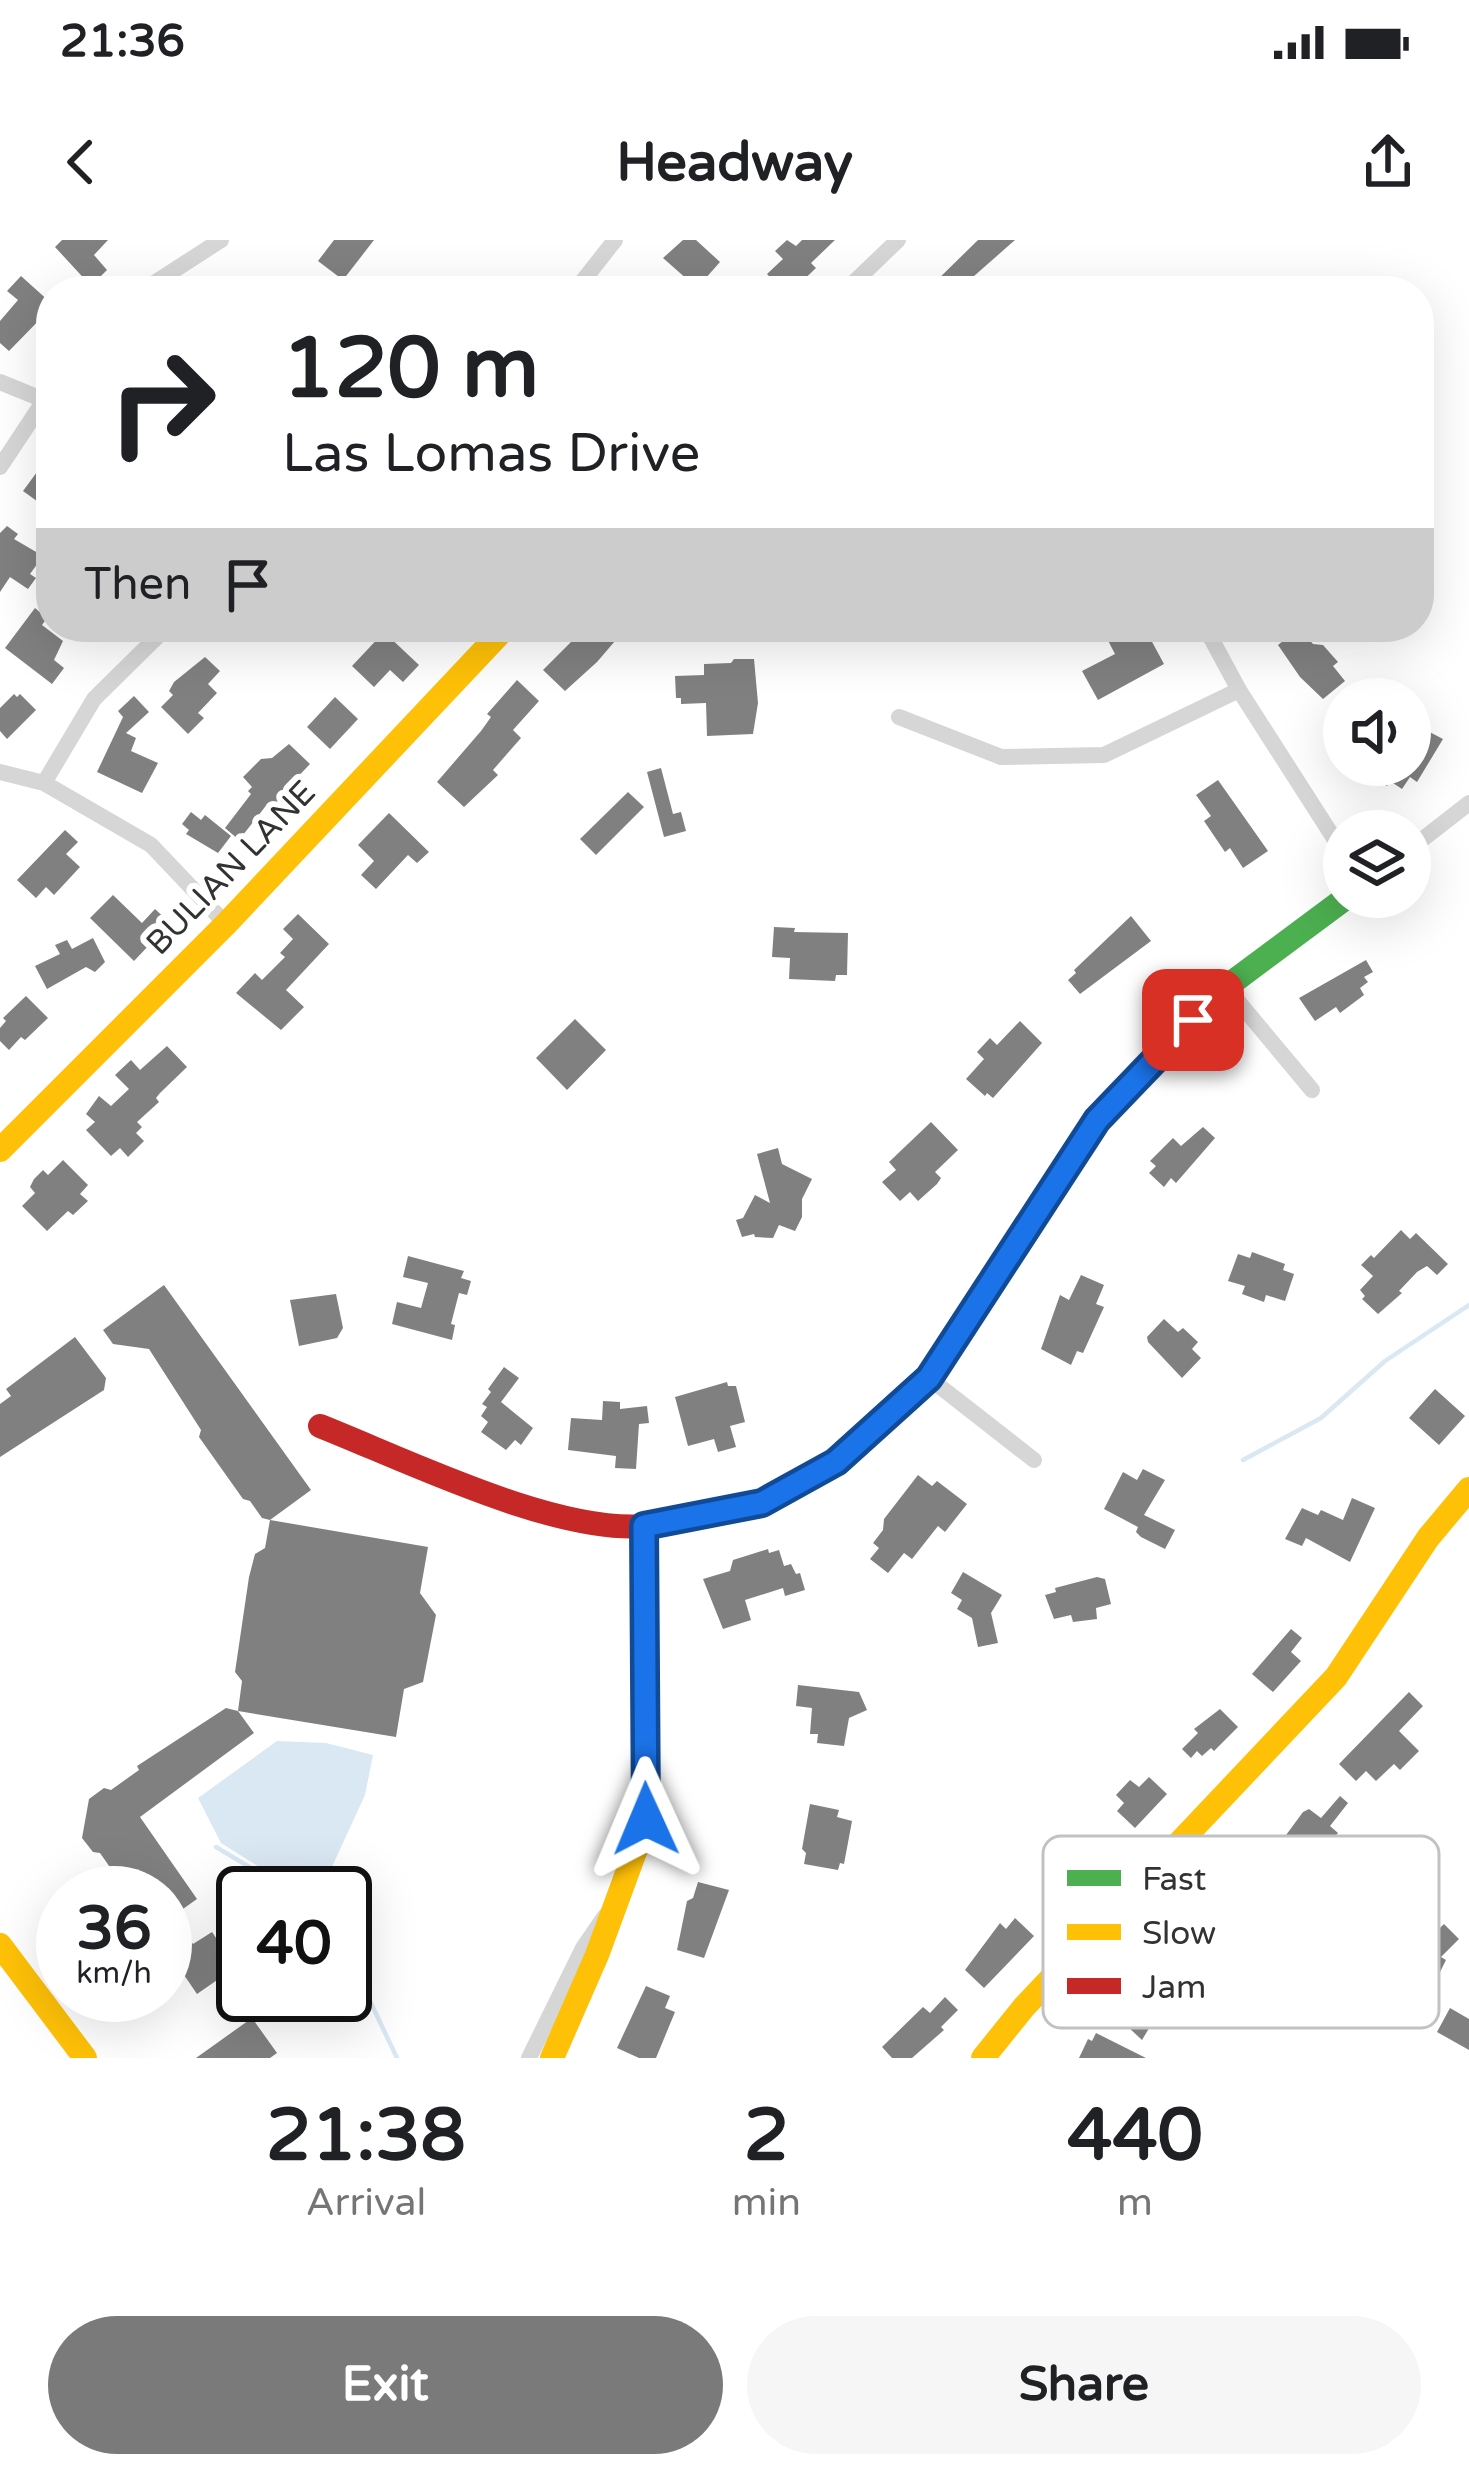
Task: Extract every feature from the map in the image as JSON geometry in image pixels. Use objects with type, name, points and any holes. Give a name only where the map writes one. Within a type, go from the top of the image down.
[{"type":"street","points":[[165,276],[221,240]]},
{"type":"street","points":[[587,276],[615,240]]},
{"type":"street","points":[[861,276],[898,240]]},
{"type":"street","points":[[0,382],[36,393]]},
{"type":"street","points":[[0,467],[36,414]]},
{"type":"street","points":[[44,783],[94,699],[152,642]]},
{"type":"street","name":"BULIAN LANE","points":[[0,1150],[226,924],[492,642]]},
{"type":"street","points":[[1213,642],[1323,821]]},
{"type":"street","points":[[899,717],[1001,758],[1104,755],[1239,690]]},
{"type":"street","points":[[3,779],[44,783],[151,845],[226,924]]},
{"type":"street","points":[[1431,832],[1469,802]]},
{"type":"street","points":[[320,1426],[520,1505],[600,1522],[644,1526],[762,1503],[836,1462],[929,1378],[1097,1120],[1226,987],[1323,915]]},
{"type":"street","points":[[1226,987],[1312,1090]]},
{"type":"street","points":[[929,1378],[1034,1460]]},
{"type":"street","points":[[1186,1836],[1336,1677],[1428,1538],[1469,1489]]},
{"type":"street","points":[[553,2058],[597,1955],[646,1819],[644,1526]]},
{"type":"street","points":[[529,2058],[583,1948],[612,1906]]},
{"type":"street","points":[[0,1945],[85,2058]]},
{"type":"street","points":[[983,2058],[1043,1987]]},
{"type":"shaded area","points":[[277,1741],[326,1743],[373,1755],[365,1795],[332,1866],[258,1866],[221,1843],[198,1798]]},
{"type":"building","points":[[62,240],[108,240],[94,255],[107,270],[101,276],[82,276],[55,247]]},
{"type":"building","points":[[334,240],[374,240],[346,276],[338,276],[318,261]]},
{"type":"building","points":[[683,240],[696,240],[720,262],[708,276],[683,276],[663,258]]},
{"type":"building","points":[[787,240],[796,246],[802,240],[835,240],[811,263],[816,268],[808,276],[769,276],[783,259],[775,251]]},
{"type":"building","points":[[978,240],[1015,240],[974,276],[941,276]]},
{"type":"building","points":[[21,276],[36,290],[36,323],[9,351],[0,343],[0,321],[18,300],[7,291]]},
{"type":"building","points":[[36,473],[36,500],[23,491]]},
{"type":"building","points":[[7,526],[18,534],[14,539],[36,552],[36,566],[30,574],[36,578],[28,589],[10,577],[0,592],[0,533]]},
{"type":"building","points":[[35,608],[36,642],[63,642],[54,660],[64,668],[52,684],[5,648]]},
{"type":"building","points":[[375,642],[395,642],[419,665],[403,682],[390,670],[374,687],[352,666]]},
{"type":"building","points":[[571,642],[614,642],[565,691],[543,670]]},
{"type":"building","points":[[1109,642],[1152,642],[1164,664],[1098,700],[1082,671],[1115,654]]},
{"type":"building","points":[[1282,642],[1323,645],[1338,662],[1333,666],[1343,678],[1323,678],[1323,699],[1278,645]]},
{"type":"building","points":[[205,657],[220,671],[208,684],[217,693],[198,713],[204,718],[188,734],[161,707],[173,695],[169,691],[174,682]]},
{"type":"building","points":[[754,659],[758,703],[753,734],[707,736],[706,703],[681,704],[681,698],[676,698],[675,676],[704,675],[704,664]]},
{"type":"building","points":[[517,680],[539,701],[513,730],[521,738],[493,770],[498,775],[464,807],[437,782]]},
{"type":"building","points":[[14,694],[36,710],[7,739],[0,731],[0,708]]},
{"type":"building","points":[[134,696],[149,712],[126,733],[136,738],[131,751],[158,763],[142,793],[97,772],[123,717],[118,711]]},
{"type":"building","points":[[335,697],[358,719],[330,749],[307,727]]},
{"type":"building","points":[[1431,733],[1443,739],[1431,759]]},
{"type":"building","points":[[289,744],[310,764],[290,785],[298,798],[278,819],[265,807],[239,840],[225,828],[251,794],[252,787],[243,777],[261,759],[272,758]]},
{"type":"building","points":[[661,768],[673,814],[681,812],[686,831],[664,837],[647,772]]},
{"type":"building","points":[[1218,780],[1268,851],[1243,868],[1230,848],[1225,852],[1204,821],[1211,816],[1196,795]]},
{"type":"building","points":[[628,792],[644,807],[596,855],[580,839]]},
{"type":"building","points":[[191,812],[201,820],[205,815],[231,836],[218,853],[186,834],[189,830],[182,824]]},
{"type":"building","points":[[389,813],[429,852],[417,863],[408,855],[376,889],[361,875],[374,861],[358,845]]},
{"type":"building","points":[[65,830],[78,842],[66,854],[80,867],[54,895],[46,887],[36,898],[17,880]]},
{"type":"building","points":[[113,895],[142,923],[155,909],[170,923],[134,961],[90,918]]},
{"type":"building","points":[[298,914],[329,944],[286,990],[304,1007],[281,1030],[236,993],[255,973],[262,980],[285,957],[280,953],[293,939],[283,929]]},
{"type":"building","points":[[1131,916],[1151,941],[1080,994],[1068,980],[1074,970]]},
{"type":"building","points":[[774,927],[848,933],[847,975],[836,975],[835,981],[789,979],[790,958],[772,957]]},
{"type":"building","points":[[93,938],[105,962],[95,972],[86,967],[47,989],[35,966],[60,954],[55,945],[67,940],[72,949]]},
{"type":"building","points":[[1366,960],[1373,972],[1364,977],[1368,982],[1360,988],[1364,995],[1340,1013],[1336,1007],[1315,1021],[1299,998]]},
{"type":"building","points":[[26,996],[48,1018],[9,1050],[0,1041],[3,1018]]},
{"type":"building","points":[[575,1019],[606,1050],[567,1090],[536,1058]]},
{"type":"building","points":[[1020,1021],[1042,1043],[993,1098],[985,1096],[966,1079],[984,1059],[977,1052],[990,1038],[997,1045]]},
{"type":"building","points":[[167,1046],[187,1067],[137,1122],[142,1127],[136,1133],[144,1141],[128,1157],[120,1148],[111,1156],[86,1130],[95,1122],[86,1114],[99,1096],[111,1106],[129,1089],[115,1075],[131,1060],[140,1070]]},
{"type":"building","points":[[931,1122],[958,1150],[935,1172],[941,1178],[918,1201],[910,1192],[900,1201],[882,1182],[896,1170],[889,1162]]},
{"type":"building","points":[[1203,1127],[1215,1138],[1176,1183],[1171,1178],[1164,1187],[1149,1173],[1156,1166],[1150,1161],[1173,1138],[1181,1146]]},
{"type":"building","points":[[778,1148],[782,1164],[812,1179],[802,1199],[802,1217],[795,1231],[779,1225],[773,1238],[742,1237],[736,1220],[743,1218],[755,1195],[770,1203],[757,1154]]},
{"type":"building","points":[[63,1160],[88,1185],[80,1194],[88,1201],[73,1215],[68,1211],[47,1231],[22,1206],[35,1193],[30,1187],[34,1179],[43,1170],[48,1175]]},
{"type":"building","points":[[1401,1230],[1410,1239],[1416,1233],[1448,1264],[1437,1275],[1427,1266],[1417,1272],[1378,1314],[1362,1299],[1360,1290],[1373,1276],[1361,1265]]},
{"type":"building","points":[[1252,1252],[1285,1264],[1283,1270],[1294,1274],[1285,1301],[1266,1295],[1264,1302],[1242,1294],[1245,1286],[1228,1281],[1238,1254],[1250,1258]]},
{"type":"building","points":[[408,1256],[464,1271],[461,1278],[471,1281],[467,1295],[459,1293],[452,1340],[392,1324],[397,1302],[421,1308],[428,1283],[403,1277]]},
{"type":"building","points":[[1081,1275],[1104,1285],[1096,1304],[1104,1307],[1083,1353],[1077,1351],[1071,1365],[1041,1349],[1060,1295],[1069,1300]]},
{"type":"building","points":[[164,1285],[311,1490],[270,1520],[243,1499],[199,1437],[201,1430],[149,1349],[113,1344],[103,1330]]},
{"type":"building","points":[[336,1294],[343,1328],[337,1338],[299,1346],[290,1300]]},
{"type":"building","points":[[1164,1319],[1198,1342],[1192,1349],[1201,1358],[1182,1378],[1148,1342],[1147,1337]]},
{"type":"building","points":[[75,1337],[106,1378],[104,1390],[0,1457],[0,1404],[11,1396],[6,1389]]},
{"type":"building","points":[[504,1367],[519,1378],[501,1402],[533,1428],[521,1445],[515,1440],[506,1450],[481,1432],[488,1422],[481,1416],[487,1407],[482,1404]]},
{"type":"building","points":[[727,1382],[736,1386],[745,1422],[730,1426],[736,1447],[718,1452],[714,1439],[688,1446],[675,1397]]},
{"type":"building","points":[[1435,1389],[1465,1416],[1439,1445],[1409,1418]]},
{"type":"building","points":[[603,1401],[620,1402],[620,1409],[647,1406],[649,1423],[639,1424],[636,1469],[615,1468],[616,1456],[568,1450],[571,1418],[602,1420]]},
{"type":"building","points":[[1143,1469],[1165,1480],[1144,1515],[1175,1530],[1165,1549],[1104,1509],[1123,1472],[1137,1480]]},
{"type":"building","points":[[918,1475],[932,1486],[937,1481],[967,1504],[945,1532],[938,1526],[912,1559],[904,1553],[888,1573],[870,1559],[879,1548],[873,1543],[883,1530],[884,1519]]},
{"type":"building","points":[[1352,1498],[1375,1508],[1350,1562],[1306,1538],[1302,1546],[1285,1539],[1302,1508],[1343,1520]]},
{"type":"building","points":[[270,1520],[428,1547],[420,1593],[436,1615],[423,1682],[404,1689],[396,1737],[238,1711],[242,1681],[235,1672],[249,1577],[255,1554],[265,1548]]},
{"type":"building","points":[[768,1549],[769,1553],[779,1550],[784,1566],[791,1564],[800,1573],[805,1590],[785,1596],[783,1588],[745,1600],[751,1620],[723,1629],[703,1579],[730,1571],[733,1560]]},
{"type":"building","points":[[963,1572],[1002,1595],[991,1613],[998,1643],[978,1647],[972,1618],[957,1609],[962,1600],[951,1593]]},
{"type":"building","points":[[1097,1577],[1105,1579],[1111,1604],[1096,1608],[1097,1619],[1073,1622],[1071,1615],[1054,1619],[1045,1595]]},
{"type":"building","points":[[1291,1629],[1302,1638],[1291,1652],[1301,1661],[1273,1692],[1252,1674]]},
{"type":"building","points":[[798,1685],[859,1692],[867,1710],[849,1718],[844,1746],[817,1743],[818,1734],[810,1734],[812,1708],[796,1706]]},
{"type":"building","points":[[1409,1692],[1423,1706],[1399,1731],[1419,1751],[1400,1770],[1394,1764],[1376,1781],[1366,1771],[1356,1781],[1339,1764]]},
{"type":"building","points":[[226,1708],[238,1711],[254,1733],[140,1817],[174,1866],[109,1866],[82,1838],[89,1799],[104,1788],[111,1790],[139,1770],[137,1766]]},
{"type":"building","points":[[1220,1709],[1238,1727],[1214,1751],[1211,1748],[1202,1756],[1197,1751],[1191,1758],[1182,1749],[1198,1733],[1194,1729]]},
{"type":"building","points":[[1149,1777],[1167,1794],[1135,1828],[1117,1811],[1124,1803],[1116,1795],[1130,1780],[1139,1787]]},
{"type":"building","points":[[1340,1796],[1348,1803],[1330,1826],[1338,1833],[1335,1836],[1285,1836],[1303,1812],[1309,1809],[1321,1818]]},
{"type":"building","points":[[810,1804],[839,1810],[837,1817],[852,1821],[844,1864],[838,1870],[804,1864]]},
{"type":"building","points":[[698,1882],[729,1890],[704,1958],[677,1950],[687,1901],[693,1898]]},
{"type":"building","points":[[1015,1918],[1034,1936],[984,1988],[965,1970],[1000,1923],[1006,1929]]},
{"type":"building","points":[[1444,1924],[1459,1939],[1441,1957],[1446,1960],[1439,1974],[1439,1929]]},
{"type":"building","points":[[212,1932],[216,1981],[197,1994],[192,1987],[192,1943]]},
{"type":"building","points":[[646,1986],[670,1996],[665,2008],[675,2012],[656,2058],[639,2058],[617,2048]]},
{"type":"building","points":[[945,1997],[958,2010],[941,2027],[944,2030],[912,2058],[892,2058],[882,2047],[923,2007],[930,2013]]},
{"type":"building","points":[[1450,2008],[1469,2019],[1469,2050],[1437,2032]]},
{"type":"building","points":[[246,2022],[255,2022],[277,2053],[270,2058],[196,2058]]},
{"type":"building","points":[[1129,2028],[1149,2028],[1142,2040]]},
{"type":"building","points":[[1096,2033],[1146,2058],[1079,2058]]},
{"type":"waterway","points":[[1243,1460],[1321,1418],[1385,1361],[1469,1305]]},
{"type":"waterway","points":[[216,1847],[248,1866]]},
{"type":"waterway","points":[[372,2005],[397,2058]]},
{"type":"traffic: fast","points":[[1176,1039],[1226,987],[1323,915]]},
{"type":"traffic: slow","points":[[0,1150],[226,924],[492,642]]},
{"type":"traffic: slow","points":[[764,1502],[835,1463],[929,1378],[1097,1120],[1176,1039]]},
{"type":"traffic: slow","points":[[1186,1836],[1336,1677],[1428,1538],[1469,1489]]},
{"type":"traffic: slow","points":[[552,2058],[597,1955],[647,1819],[644,1526]]},
{"type":"traffic: slow","points":[[0,1945],[85,2058]]},
{"type":"traffic: slow","points":[[983,2058],[1043,1987]]},
{"type":"traffic: jam","points":[[320,1426],[481,1492],[569,1519],[646,1526],[764,1502]]},
{"type":"route","points":[[646,1819],[644,1526],[762,1503],[836,1462],[929,1378],[1097,1120],[1193,1020]]}]
